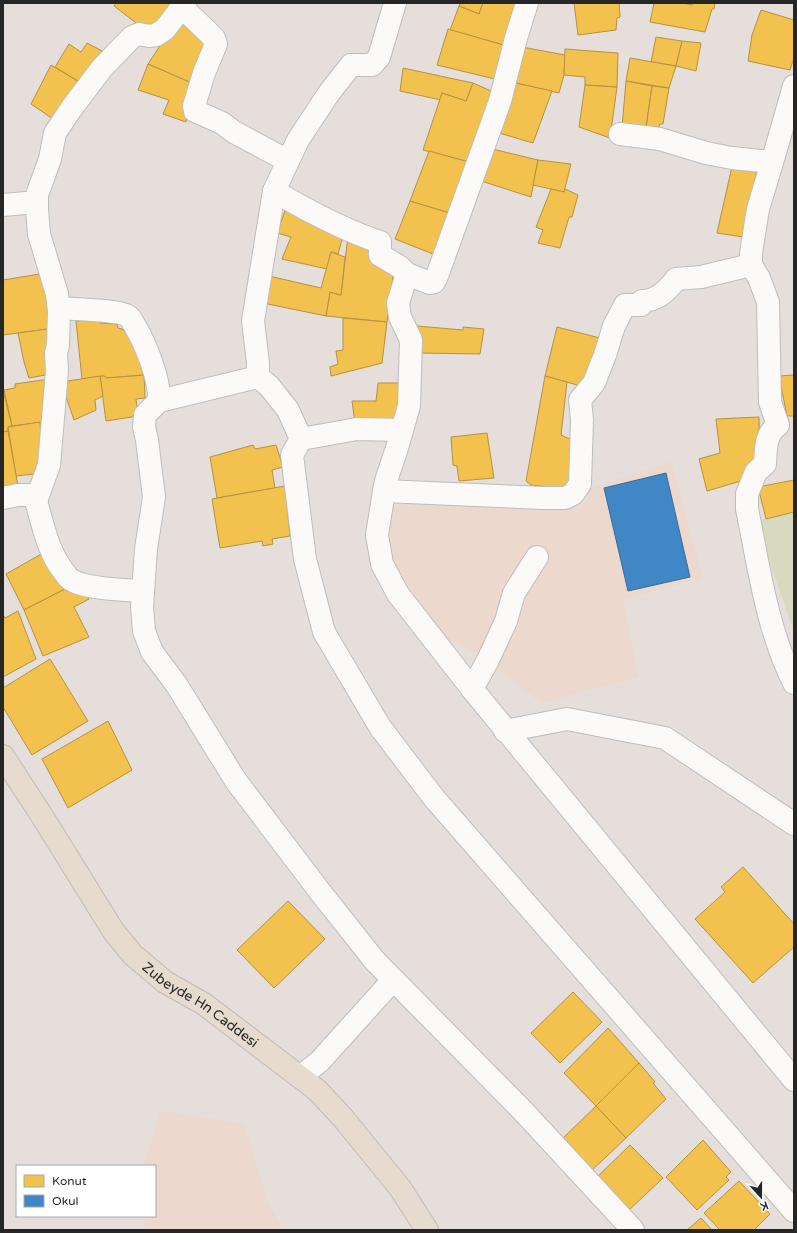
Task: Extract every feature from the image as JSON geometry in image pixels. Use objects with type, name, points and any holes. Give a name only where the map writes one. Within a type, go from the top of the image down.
[{"type":"main road","name":"Zubeyde Hn Caddesi","points":[[3,756],[47,823],[114,932],[133,955],[165,982],[204,1004],[317,1090],[343,1118],[400,1188],[427,1230]]},
{"type":"street","points":[[258,377],[258,363],[253,321],[274,191],[298,140],[329,93],[352,65],[372,65],[379,57],[395,3]]},
{"type":"street","points":[[274,191],[304,208],[362,236],[380,242],[380,255],[400,267],[407,274],[430,283],[434,282],[500,101],[516,38],[527,3]]},
{"type":"street","points":[[36,501],[49,465],[58,371],[56,353],[58,345],[57,294],[39,234],[37,194],[50,160],[55,133],[71,109],[102,68],[132,37],[139,34],[150,36],[156,35],[165,29],[184,5],[214,38],[216,44],[204,73],[194,106],[195,111],[222,123],[234,132],[288,162]]},
{"type":"street","points":[[794,86],[789,122],[772,162],[758,209],[751,253],[751,266],[759,278],[768,302],[770,402],[778,425],[773,428],[767,440],[765,464],[756,472],[747,494],[747,509],[772,627],[784,664],[794,683]]},
{"type":"street","points":[[620,134],[660,139],[706,153],[732,158],[772,162]]},
{"type":"street","points":[[3,205],[37,202]]},
{"type":"street","points":[[384,491],[543,498],[565,498],[573,494],[580,484],[582,420],[580,400],[594,383],[614,326],[625,305],[641,305],[642,301],[646,301],[667,291],[676,280],[701,277],[751,266]]},
{"type":"street","points":[[407,274],[398,303],[400,317],[411,340],[410,406],[384,491],[377,535],[382,564],[398,594],[472,689],[794,1080]]},
{"type":"street","points":[[58,308],[119,313],[129,316],[142,338],[150,357],[159,392],[159,401]]},
{"type":"street","points":[[258,377],[159,401],[145,415],[144,427],[154,497],[146,549],[142,607],[144,631],[152,652],[176,684],[236,781],[320,893],[375,961],[523,1112],[633,1230]]},
{"type":"street","points":[[258,377],[269,386],[288,410],[297,447],[305,560],[324,632],[380,727],[434,798],[794,1211]]},
{"type":"street","points":[[297,447],[357,429],[400,439]]},
{"type":"street","points":[[3,498],[18,495],[31,495],[36,501],[48,544],[59,566],[70,579],[85,585],[108,589],[143,591]]},
{"type":"street","points":[[472,689],[488,660],[506,621],[514,593],[537,557]]},
{"type":"street","points":[[506,731],[567,719],[665,738],[794,824]]},
{"type":"street","points":[[300,1077],[320,1061],[393,980]]},
{"type":"shaded area","points":[[671,462],[703,578],[623,599],[638,677],[541,703],[478,653],[441,637],[412,601],[387,552],[386,513],[409,500],[586,503],[591,488]]},
{"type":"shaded area","points":[[160,1111],[244,1124],[267,1200],[283,1230],[145,1230],[144,1217],[156,1217],[156,1165],[144,1165]]},
{"type":"green space","points":[[794,512],[794,632],[755,521]]},
{"type":"building: Konut","points":[[116,3],[173,3],[154,28],[140,26],[114,6]]},
{"type":"building: Konut","points":[[460,3],[483,3],[479,14],[459,6]]},
{"type":"building: Konut","points":[[483,3],[522,3],[507,46],[450,30],[459,6],[479,14]]},
{"type":"building: Konut","points":[[574,3],[619,3],[620,17],[617,18],[616,30],[578,35]]},
{"type":"building: Konut","points":[[654,3],[683,3],[692,5],[693,3],[715,3],[705,32],[650,22]]},
{"type":"building: Konut","points":[[761,10],[794,20],[794,58],[790,70],[748,61],[752,35]]},
{"type":"building: Konut","points":[[178,18],[212,43],[194,84],[148,64]]},
{"type":"building: Konut","points":[[448,29],[507,46],[499,80],[437,65]]},
{"type":"building: Konut","points":[[656,37],[682,41],[676,66],[651,62]]},
{"type":"building: Konut","points":[[682,41],[701,43],[696,71],[676,66]]},
{"type":"building: Konut","points":[[87,43],[108,54],[81,83],[55,67],[69,44],[81,52]]},
{"type":"building: Konut","points":[[522,47],[565,55],[564,75],[559,93],[511,82]]},
{"type":"building: Konut","points":[[565,49],[618,53],[617,87],[585,85],[585,77],[564,75]]},
{"type":"building: Konut","points":[[630,58],[676,66],[669,88],[626,81]]},
{"type":"building: Konut","points":[[148,64],[194,84],[186,122],[163,114],[169,100],[138,90]]},
{"type":"building: Konut","points":[[51,65],[81,83],[56,121],[31,104]]},
{"type":"building: Konut","points":[[403,68],[473,83],[466,101],[442,93],[441,100],[400,91]]},
{"type":"building: Konut","points":[[626,81],[652,86],[646,128],[622,127]]},
{"type":"building: Konut","points":[[511,82],[552,91],[533,143],[499,133]]},
{"type":"building: Konut","points":[[473,83],[498,94],[469,162],[423,150],[442,93],[466,101]]},
{"type":"building: Konut","points":[[585,85],[617,87],[610,138],[579,127]]},
{"type":"building: Konut","points":[[652,86],[669,88],[663,124],[660,124],[658,130],[646,128]]},
{"type":"building: Konut","points":[[488,148],[538,160],[531,197],[478,180]]},
{"type":"building: Konut","points":[[429,151],[469,162],[453,214],[410,201]]},
{"type":"building: Konut","points":[[538,160],[571,164],[564,192],[533,185]]},
{"type":"building: Konut","points":[[733,162],[758,165],[743,237],[717,233]]},
{"type":"building: Konut","points":[[551,189],[564,192],[565,189],[578,195],[572,217],[569,217],[560,248],[538,243],[543,230],[536,227]]},
{"type":"building: Konut","points":[[410,201],[453,214],[438,256],[395,239]]},
{"type":"building: Konut","points":[[286,208],[343,236],[338,254],[331,252],[327,269],[282,259],[291,237],[277,233]]},
{"type":"building: Konut","points":[[348,236],[376,245],[394,269],[387,322],[326,316],[330,292],[341,295]]},
{"type":"building: Konut","points":[[331,252],[345,257],[341,295],[330,292],[326,316],[263,303],[269,276],[321,288]]},
{"type":"building: Konut","points":[[46,273],[55,328],[3,335],[3,280]]},
{"type":"building: Konut","points":[[343,318],[387,322],[382,363],[331,376],[330,367],[338,364],[336,351],[343,350]]},
{"type":"building: Konut","points":[[101,319],[100,323],[117,324],[118,328],[122,329],[134,339],[141,352],[144,375],[107,378],[104,376],[82,379],[76,321]]},
{"type":"building: Konut","points":[[417,326],[463,330],[463,327],[484,329],[480,354],[417,353]]},
{"type":"building: Konut","points":[[557,327],[604,339],[598,364],[577,385],[545,376]]},
{"type":"building: Konut","points":[[55,328],[51,374],[29,378],[18,333]]},
{"type":"building: Konut","points":[[144,375],[145,398],[136,399],[138,416],[106,421],[100,376],[107,378]]},
{"type":"building: Konut","points":[[794,375],[794,416],[787,416],[779,376]]},
{"type":"building: Konut","points":[[100,376],[103,396],[95,400],[96,410],[74,420],[61,382]]},
{"type":"building: Konut","points":[[545,376],[567,382],[561,435],[574,441],[575,446],[566,489],[531,485],[526,481]]},
{"type":"building: Konut","points":[[49,379],[51,396],[43,398],[44,422],[12,426],[4,390],[15,388],[15,384]]},
{"type":"building: Konut","points":[[378,383],[405,383],[401,422],[355,423],[352,401],[376,401]]},
{"type":"building: Konut","points":[[3,390],[12,426],[8,427],[8,431],[3,432]]},
{"type":"building: Konut","points":[[759,417],[760,464],[748,479],[707,491],[699,459],[720,453],[716,419]]},
{"type":"building: Konut","points":[[40,422],[43,473],[16,476],[8,427]]},
{"type":"building: Konut","points":[[8,431],[18,486],[3,490],[3,432]]},
{"type":"building: Konut","points":[[487,433],[494,478],[459,481],[457,466],[453,465],[451,437]]},
{"type":"building: Konut","points":[[253,445],[255,449],[276,445],[283,467],[272,470],[275,488],[217,498],[210,457]]},
{"type":"building: Konut","points":[[794,480],[794,512],[766,519],[758,487]]},
{"type":"building: Konut","points":[[285,486],[290,536],[272,539],[273,544],[263,546],[262,541],[220,548],[212,499]]},
{"type":"building: Konut","points":[[43,553],[69,587],[24,610],[6,574]]},
{"type":"building: Konut","points":[[69,587],[83,591],[89,599],[74,607],[89,637],[43,656],[24,610]]},
{"type":"building: Konut","points":[[18,611],[36,659],[3,677],[3,616],[5,618]]},
{"type":"building: Konut","points":[[50,659],[88,721],[32,755],[3,707],[3,688]]},
{"type":"building: Konut","points":[[108,721],[132,770],[68,808],[42,759]]},
{"type":"building: Konut","points":[[743,867],[794,924],[794,947],[753,983],[695,919],[725,892],[721,887]]},
{"type":"building: Konut","points":[[288,901],[325,939],[274,988],[237,950]]},
{"type":"building: Konut","points":[[573,992],[602,1022],[560,1063],[531,1033]]},
{"type":"building: Konut","points":[[608,1028],[639,1063],[596,1106],[564,1073]]},
{"type":"building: Konut","points":[[639,1063],[655,1082],[653,1083],[666,1099],[626,1138],[596,1106]]},
{"type":"building: Konut","points":[[596,1106],[626,1138],[589,1173],[559,1142]]},
{"type":"building: Konut","points":[[703,1140],[731,1172],[726,1177],[729,1180],[697,1210],[666,1177]]},
{"type":"building: Konut","points":[[630,1145],[663,1178],[627,1212],[595,1179]]},
{"type":"building: Konut","points":[[739,1181],[770,1214],[754,1230],[720,1230],[704,1213]]},
{"type":"building: Konut","points":[[701,1218],[712,1230],[687,1230]]},
{"type":"building: Okul","points":[[666,473],[690,577],[628,591],[604,488]]}]
